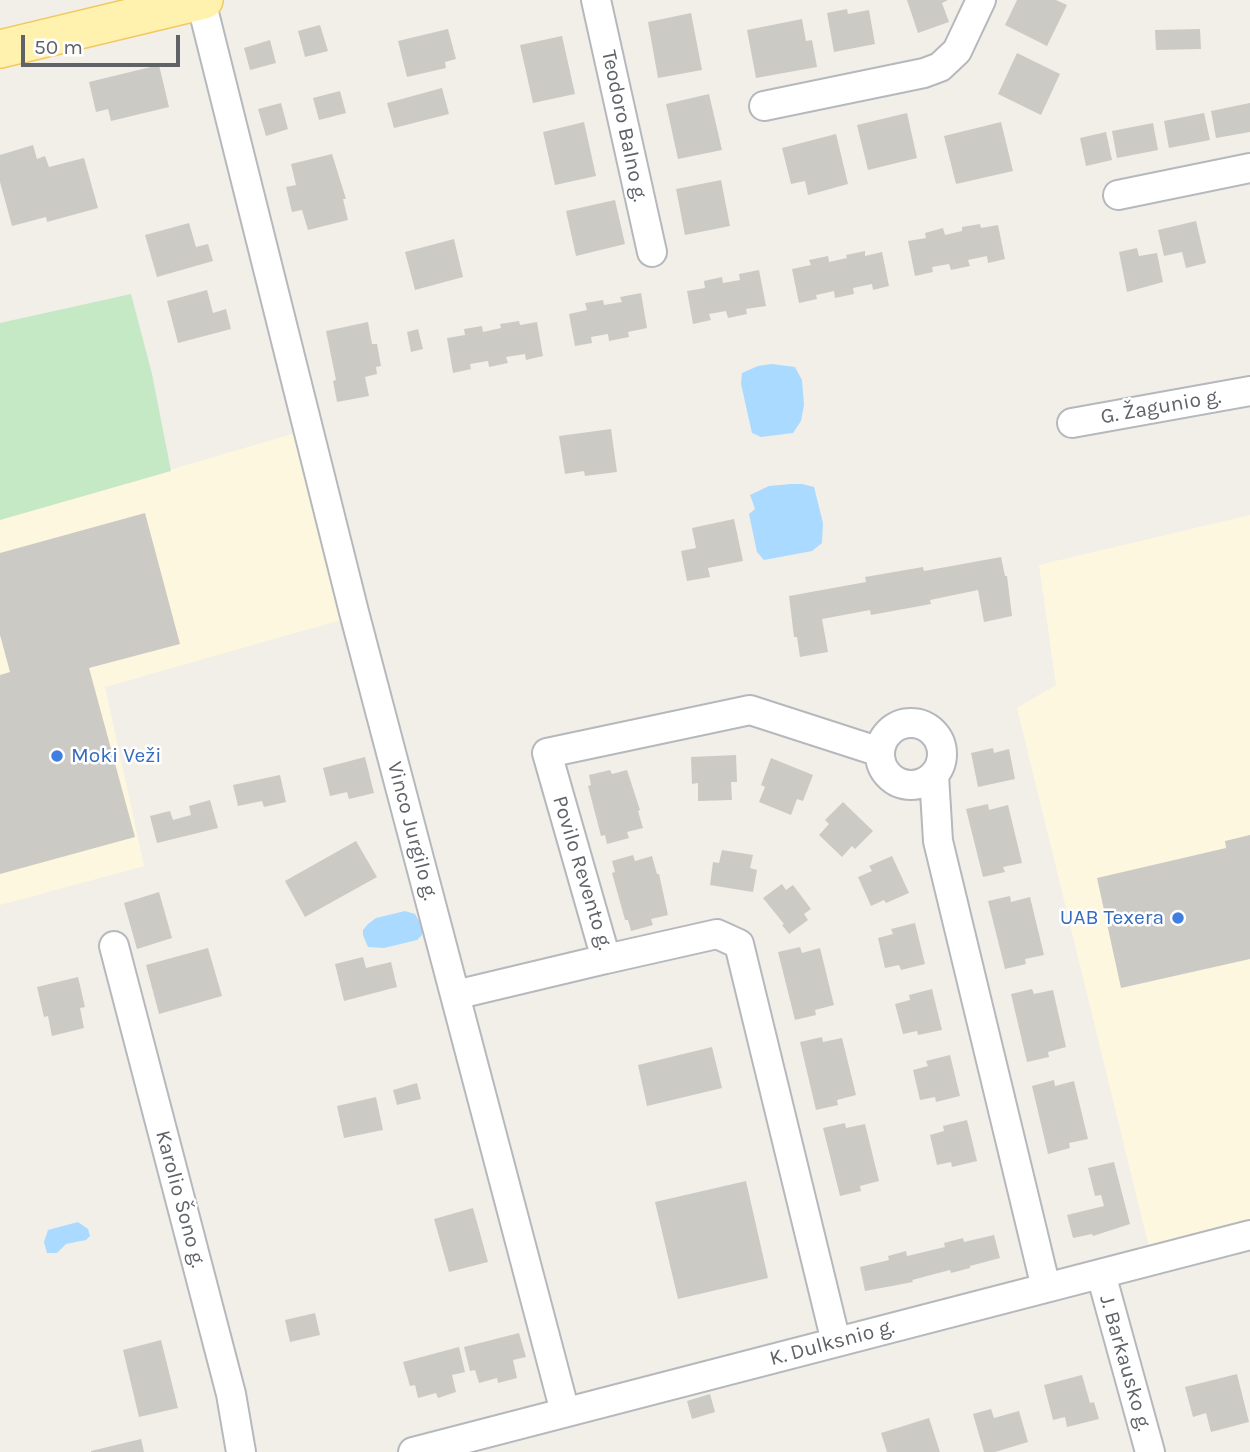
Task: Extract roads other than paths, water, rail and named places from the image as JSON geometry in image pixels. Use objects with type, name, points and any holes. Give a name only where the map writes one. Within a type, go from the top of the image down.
[{"type":"main road","points":[[0,49],[202,0]]},
{"type":"street","name":"Vinco Jurgilo g.","points":[[202,0],[262,250],[565,1412]]},
{"type":"street","name":"Teodoro Balno g.","points":[[596,0],[652,252]]},
{"type":"street","points":[[764,106],[924,73],[940,67],[957,51],[981,0]]},
{"type":"street","points":[[1118,195],[1250,168]]},
{"type":"street","name":"G. Žagunio g.","points":[[1072,423],[1250,391]]},
{"type":"street","name":"Povilo Revento g.","points":[[836,1342],[739,944],[717,934],[606,959],[547,753],[750,710],[880,752]]},
{"type":"street","points":[[899,783],[918,785],[934,775],[940,766],[941,747],[937,738],[922,726],[913,723],[894,728],[887,734],[880,752],[884,771],[899,783],[939,841]]},
{"type":"street","points":[[934,775],[939,841],[1046,1288]]},
{"type":"street","name":"Karolio Šono g.","points":[[114,946],[231,1394],[241,1452]]},
{"type":"street","points":[[455,995],[606,959]]},
{"type":"street","name":"K. Dulksnio g.","points":[[413,1452],[1250,1235]]},
{"type":"street","name":"J. Barkausko g.","points":[[1101,1274],[1150,1452]]},
{"type":"water","points":[[772,364],[795,367],[802,380],[804,405],[801,421],[793,433],[761,437],[752,433],[741,384],[742,373],[758,366]]},
{"type":"water","points":[[791,484],[814,487],[823,523],[822,543],[812,551],[764,560],[757,552],[749,514],[755,509],[750,495],[769,486]]},
{"type":"water","points":[[405,911],[415,914],[423,928],[422,935],[417,940],[384,948],[368,947],[363,930],[368,924],[376,918]]},
{"type":"water","points":[[78,1222],[88,1229],[90,1236],[86,1240],[66,1244],[57,1253],[47,1253],[44,1242],[48,1230]]},
{"type":"place","name":"Moki Veži","points":[[57,756]]},
{"type":"place","name":"UAB Texera","points":[[1178,918]]}]
